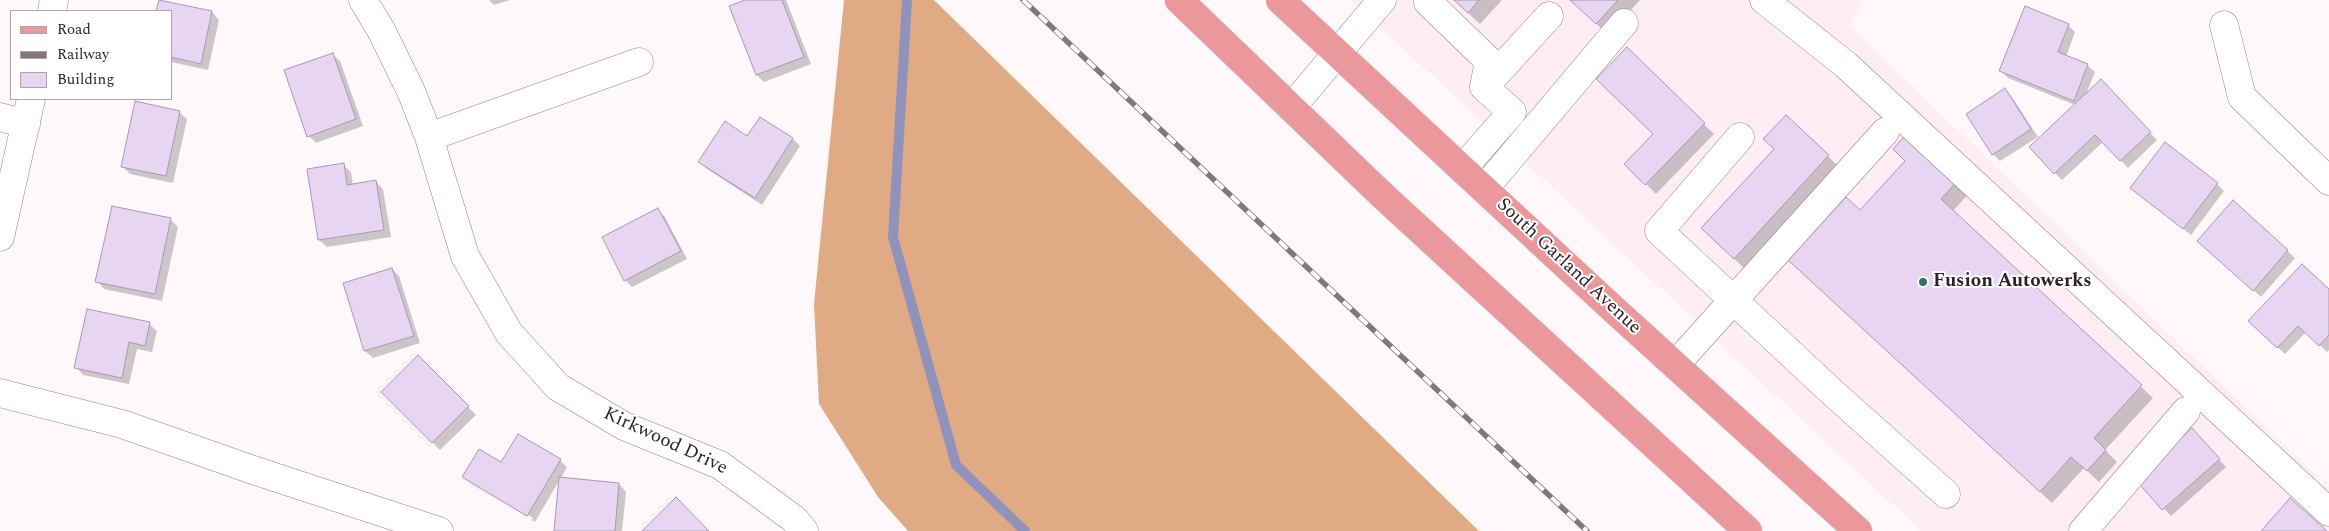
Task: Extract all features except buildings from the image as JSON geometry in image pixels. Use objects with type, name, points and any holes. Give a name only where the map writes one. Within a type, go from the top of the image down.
[{"type":"main road","points":[[1179,0],[1382,195],[1748,531]]},
{"type":"main road","name":"South Garland Avenue","points":[[1280,0],[1858,531]]},
{"type":"street","name":"Kirkwood Drive","points":[[363,0],[381,30],[411,91],[429,137],[465,256],[509,334],[558,387],[624,426],[720,464],[794,519],[804,531]]},
{"type":"street","points":[[1291,108],[1382,0]]},
{"type":"street","points":[[1764,0],[1846,65],[2329,512]]},
{"type":"street","points":[[1428,2],[1490,61],[1484,87]]},
{"type":"street","points":[[1484,87],[1549,16]]},
{"type":"street","points":[[1484,189],[1624,23]]},
{"type":"street","points":[[2224,25],[2242,97],[2329,180]]},
{"type":"street","points":[[429,137],[640,62]]},
{"type":"street","points":[[1462,169],[1512,112],[1484,87]]},
{"type":"street","points":[[0,237],[19,113]]},
{"type":"street","points":[[1675,364],[1885,132]]},
{"type":"street","points":[[1740,137],[1659,231],[1832,392],[1946,494]]},
{"type":"street","points":[[0,393],[122,424],[256,471],[439,531]]},
{"type":"street","points":[[2083,531],[2186,411]]},
{"type":"shaded area","points":[[844,0],[934,0],[1479,531],[908,531],[878,497],[819,404],[814,304]]},
{"type":"shaded area","points":[[1351,0],[1861,0],[1850,26],[2329,488],[2329,531],[1921,531]]},
{"type":"waterway","points":[[907,0],[893,237],[956,465],[1025,531]]},
{"type":"railway","points":[[1023,0],[1587,531]]},
{"type":"place","name":"Fusion Autowerks","points":[[1923,282]]}]
